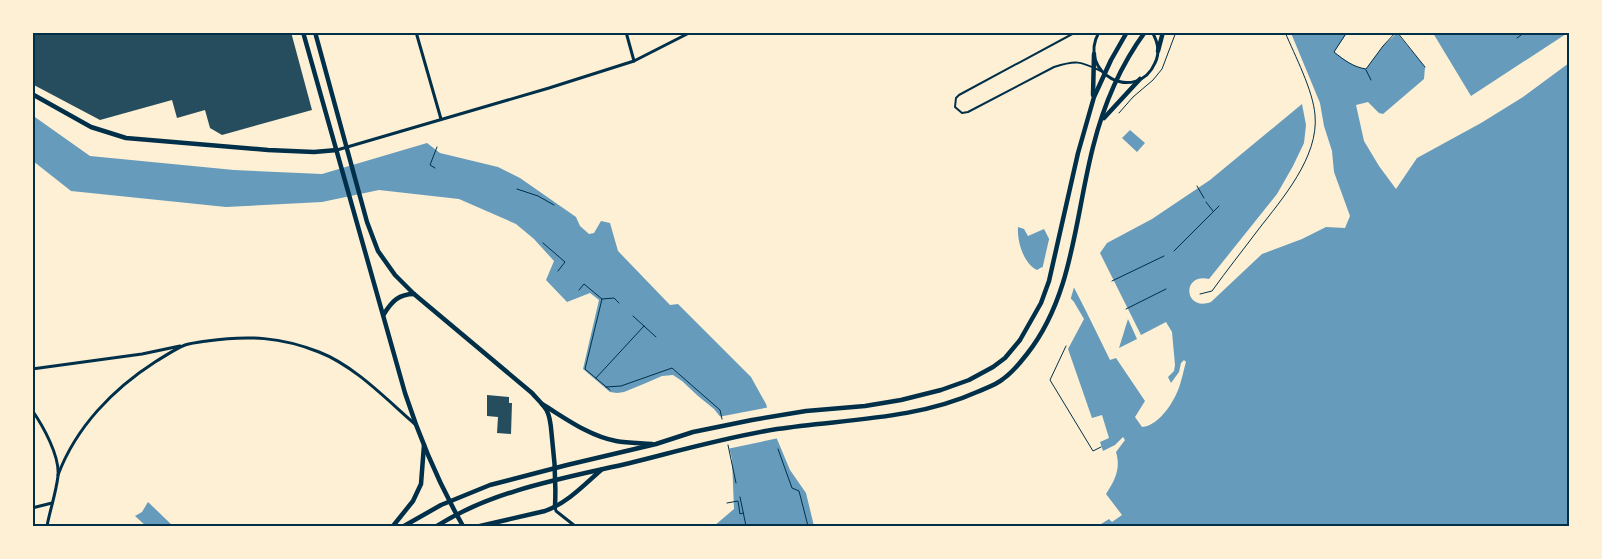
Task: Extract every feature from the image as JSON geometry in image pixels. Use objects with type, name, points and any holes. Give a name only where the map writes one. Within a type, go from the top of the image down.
[{"type":"main road","points":[[303,32],[405,393],[444,492],[463,526]]},
{"type":"main road","points":[[315,32],[367,222],[378,251],[395,275],[414,294],[532,393],[547,411],[556,468],[555,507]]},
{"type":"main road","points":[[404,526],[450,502],[490,486],[556,468],[656,444],[694,432],[752,420],[806,411],[865,406],[941,390],[981,375],[993,368],[1005,358],[1020,340],[1041,303],[1049,281],[1078,153],[1094,98],[1103,73],[1127,32]]},
{"type":"main road","points":[[437,526],[456,514],[486,501],[556,480],[776,429],[877,417],[947,404],[963,399],[1002,380],[1013,371],[1041,334],[1058,297],[1071,250],[1093,147],[1116,81],[1144,32]]},
{"type":"main road","points":[[1158,52],[1164,32]]},
{"type":"main road","points":[[1094,54],[1094,98]]},
{"type":"main road","points":[[1102,121],[1140,79]]},
{"type":"main road","points":[[32,94],[91,127],[126,138],[268,150],[314,152],[337,150]]},
{"type":"main road","points":[[384,314],[396,298],[406,294],[414,294]]},
{"type":"main road","points":[[542,404],[576,425],[598,435],[616,441],[656,444]]},
{"type":"main road","points":[[393,526],[413,501],[421,484],[424,445]]},
{"type":"main road","points":[[480,526],[555,507],[566,501],[602,469]]},
{"type":"street","points":[[416,32],[441,119]]},
{"type":"street","points":[[626,32],[634,61]]},
{"type":"street","points":[[337,150],[634,61],[691,32]]},
{"type":"street","points":[[1099,32],[1094,46],[1096,63],[1103,73],[1116,81],[1133,82],[1150,71],[1154,65],[1158,52],[1157,43],[1152,32]]},
{"type":"street","points":[[32,369],[142,354],[222,339],[255,337],[275,339],[320,353],[340,363],[416,425]]},
{"type":"street","points":[[47,526],[62,463],[74,442],[100,406],[145,368],[186,345]]},
{"type":"street","points":[[32,410],[52,447],[58,475]]},
{"type":"street","points":[[32,508],[52,502]]},
{"type":"street","points":[[555,507],[556,511],[574,526]]},
{"type":"lane","points":[[1076,32],[959,95],[956,98],[955,107],[962,112],[968,112],[1066,63],[1078,62],[1094,67],[1103,73]]},
{"type":"path","points":[[1200,294],[1212,291],[1289,189],[1304,164],[1311,146],[1316,130],[1315,114],[1304,77],[1285,32]]},
{"type":"path","points":[[1347,32],[1334,52],[1357,68],[1366,69]]},
{"type":"path","points":[[1366,69],[1383,46],[1397,32],[1425,67]]},
{"type":"path","points":[[1517,38],[1524,33]]},
{"type":"path","points":[[1366,69],[1371,80]]},
{"type":"path","points":[[435,168],[430,165],[437,147]]},
{"type":"path","points":[[1197,186],[1204,198]]},
{"type":"path","points":[[516,189],[538,196],[554,205]]},
{"type":"path","points":[[1206,202],[1214,212]]},
{"type":"path","points":[[1174,251],[1219,206]]},
{"type":"path","points":[[543,243],[565,262],[558,271]]},
{"type":"path","points":[[1112,281],[1164,256]]},
{"type":"path","points":[[579,290],[584,284],[602,299],[614,298],[619,302]]},
{"type":"path","points":[[1126,309],[1166,289]]},
{"type":"path","points":[[602,299],[585,369],[610,390]]},
{"type":"path","points":[[633,316],[656,337]]},
{"type":"path","points":[[596,378],[644,326]]},
{"type":"path","points":[[1066,346],[1050,380],[1093,451],[1102,446]]},
{"type":"path","points":[[606,387],[621,386],[672,368],[720,410],[722,419]]},
{"type":"path","points":[[726,438],[736,483]]},
{"type":"path","points":[[778,449],[792,488],[799,491],[808,526]]},
{"type":"path","points":[[740,497],[746,526]]},
{"type":"path","points":[[727,503],[738,501],[740,514],[743,512]]},
{"type":"water","points":[[1569,32],[1471,96],[1433,33]]},
{"type":"water","points":[[1291,33],[1347,33],[1334,52],[1353,65],[1366,69],[1383,46],[1397,33],[1425,67],[1424,79],[1383,114],[1379,113],[1368,102],[1356,105],[1364,141],[1396,189],[1417,158],[1481,123],[1523,97],[1569,63],[1569,526],[1098,526],[1109,519],[1112,522],[1122,515],[1106,494],[1116,474],[1118,464],[1116,452],[1125,440],[1123,437],[1115,445],[1103,451],[1100,442],[1109,438],[1102,415],[1092,418],[1068,349],[1084,319],[1074,302],[1042,267],[1037,270],[1028,262],[1020,245],[1018,227],[1024,229],[1028,236],[1044,229],[1110,360],[1116,358],[1145,401],[1135,417],[1142,427],[1155,422],[1172,403],[1179,388],[1186,362],[1184,360],[1181,363],[1179,372],[1171,383],[1168,377],[1174,371],[1175,365],[1172,332],[1166,322],[1141,335],[1100,253],[1107,243],[1152,219],[1210,180],[1302,104],[1306,125],[1304,143],[1277,194],[1209,279],[1194,281],[1190,286],[1191,298],[1195,302],[1202,304],[1211,302],[1262,254],[1302,239],[1326,227],[1345,228],[1350,216],[1334,172],[1332,151],[1324,126],[1320,103]]},
{"type":"water","points":[[32,115],[90,156],[234,170],[322,174],[427,143],[440,153],[498,167],[520,178],[576,217],[580,226],[589,234],[594,233],[601,221],[610,223],[618,251],[670,305],[678,304],[751,377],[766,404],[777,439],[790,470],[806,493],[814,526],[714,526],[734,509],[732,459],[722,419],[714,409],[673,375],[662,376],[624,392],[617,393],[610,392],[583,369],[599,300],[590,293],[567,302],[546,280],[554,261],[534,239],[516,224],[459,199],[379,190],[322,202],[226,207],[71,191],[33,161]]},
{"type":"water","points":[[1130,130],[1145,143],[1137,152],[1122,138]]},
{"type":"water","points":[[1128,319],[1137,339],[1119,348]]},
{"type":"water","points":[[148,502],[173,526],[146,526],[135,516],[142,512]]},
{"type":"pier","points":[[1050,235],[1075,284],[1070,301],[1042,270]]},
{"type":"pier","points":[[770,407],[779,438],[727,449],[718,417]]},
{"type":"building","points":[[32,32],[291,32],[312,110],[222,135],[210,128],[205,110],[177,118],[172,100],[100,120],[32,84]]},
{"type":"building","points":[[487,395],[509,397],[509,403],[512,403],[511,434],[497,433],[498,417],[487,416]]}]
